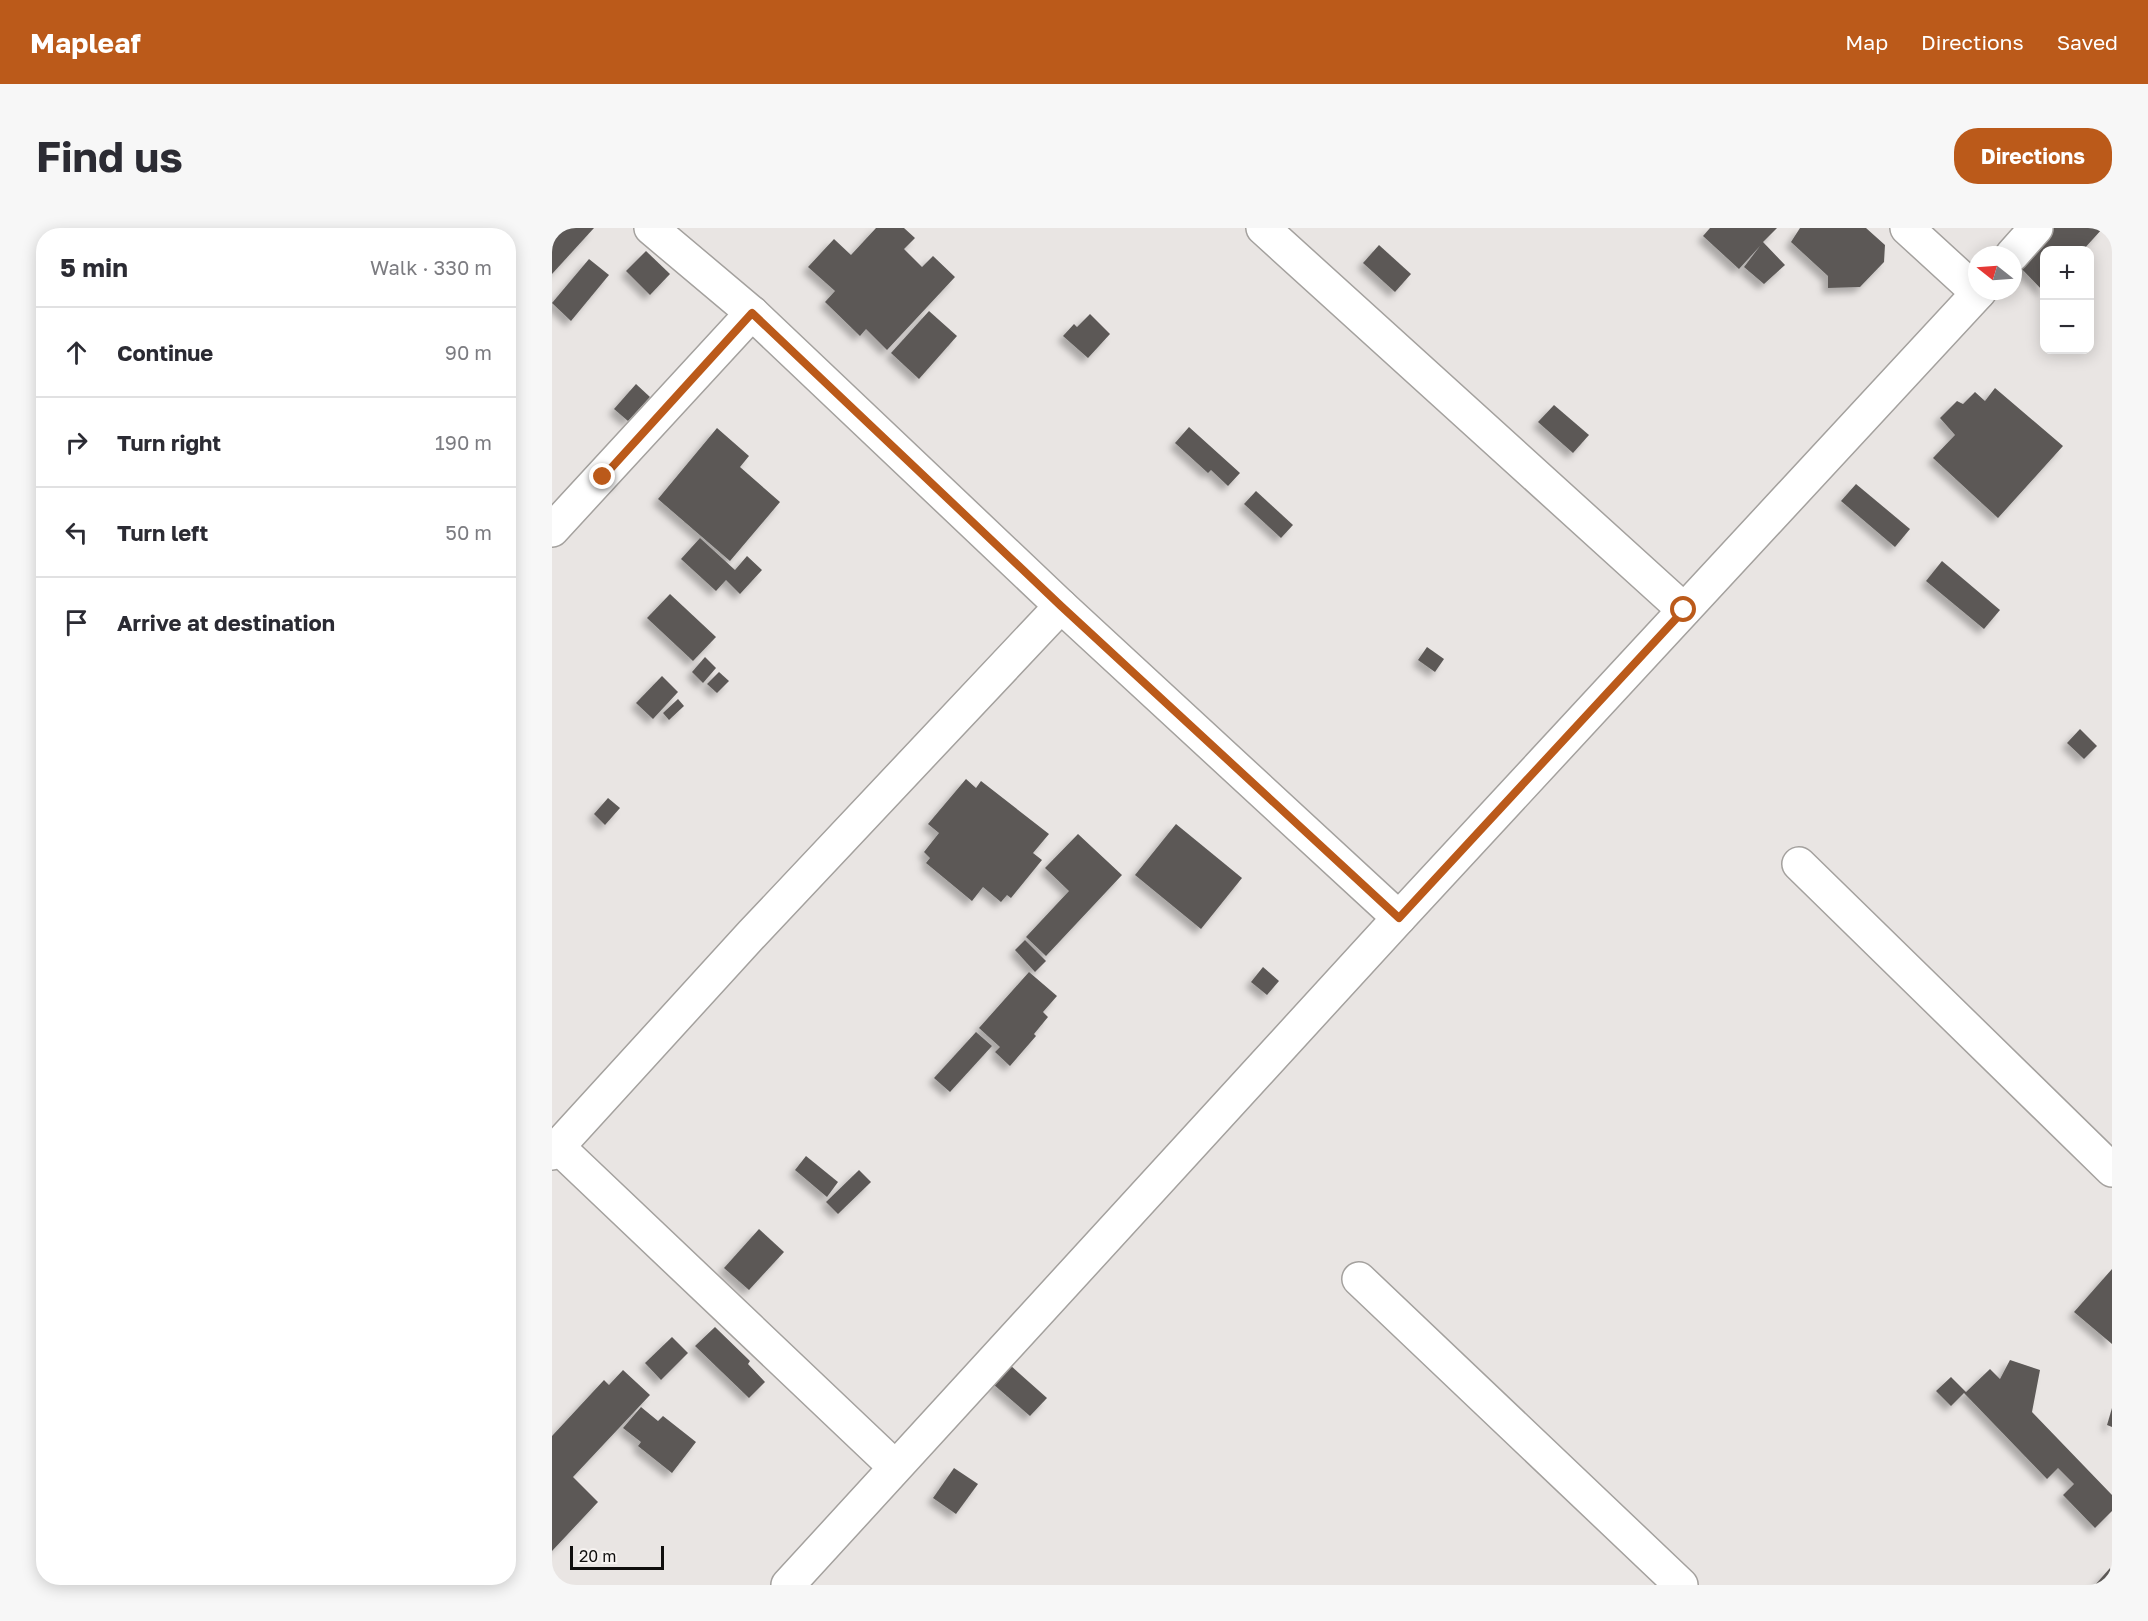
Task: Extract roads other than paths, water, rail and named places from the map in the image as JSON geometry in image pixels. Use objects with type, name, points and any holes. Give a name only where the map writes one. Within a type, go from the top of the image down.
[{"type":"street","points":[[651,228],[752,313],[1061,606],[1399,918]]},
{"type":"street","points":[[1263,228],[1684,610]]},
{"type":"street","points":[[1906,228],[1968,282]]},
{"type":"street","points":[[2020,246],[2036,228]]},
{"type":"street","points":[[788,1585],[1399,918],[1972,300]]},
{"type":"street","points":[[552,530],[752,313]]},
{"type":"street","points":[[895,1467],[555,1150],[752,934],[1061,606]]},
{"type":"street","points":[[1799,864],[2112,1170]]},
{"type":"street","points":[[1359,1280],[1681,1585]]}]
